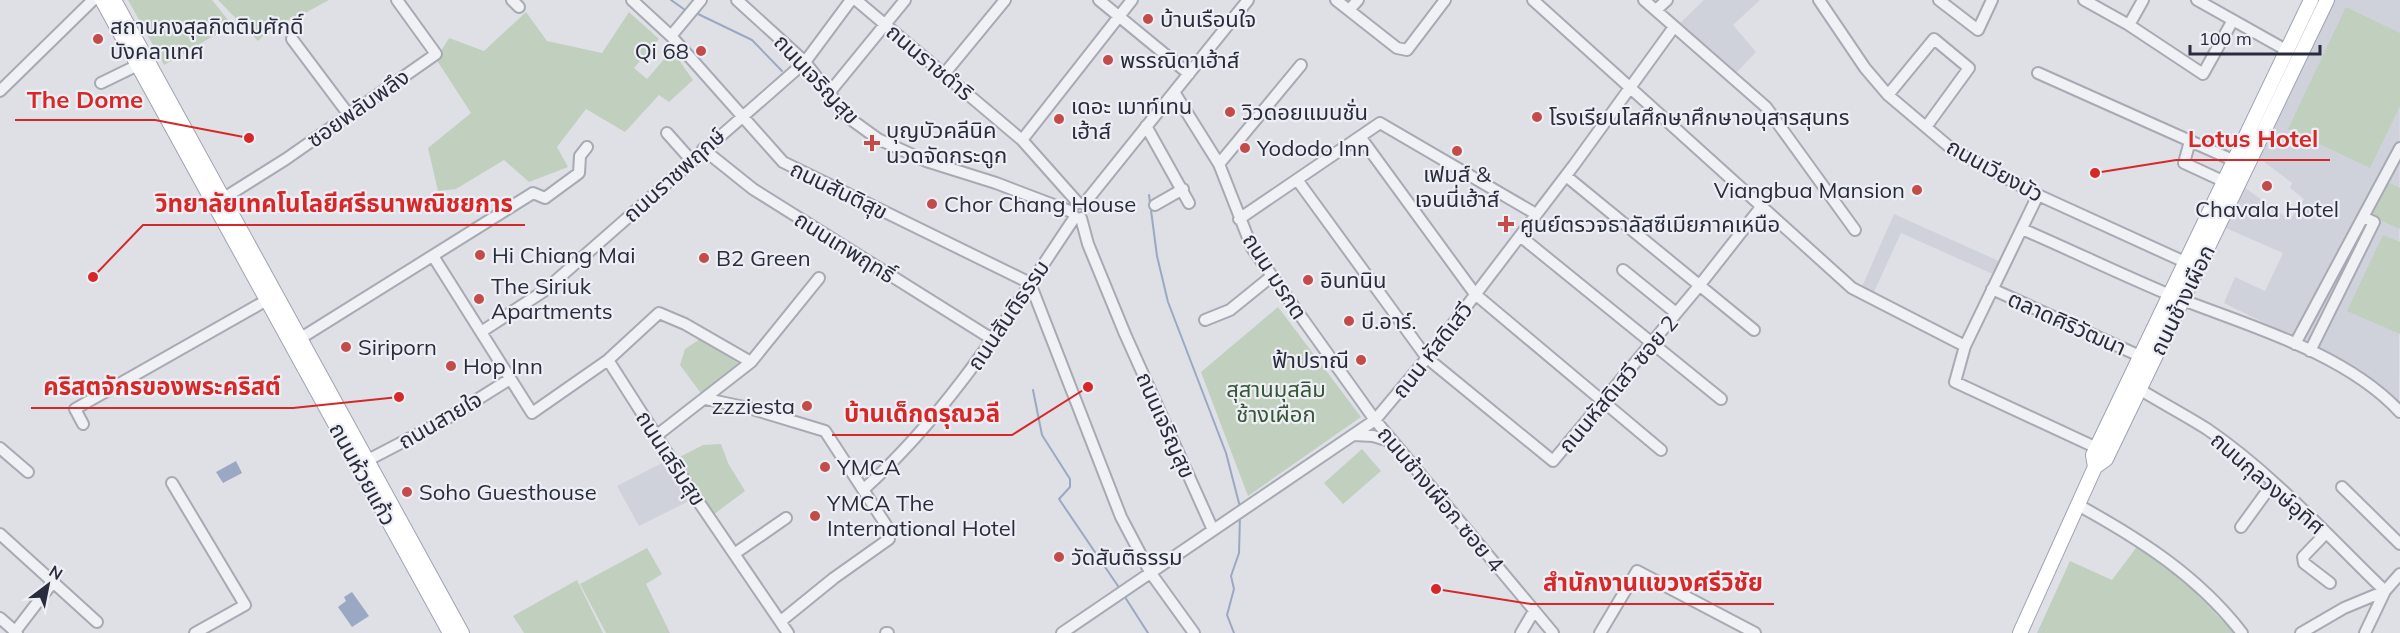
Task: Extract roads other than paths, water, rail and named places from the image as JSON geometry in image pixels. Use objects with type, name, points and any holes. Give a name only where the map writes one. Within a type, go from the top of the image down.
[{"type":"main road","name":"ถนนห้วยแก้ว","points":[[102,0],[267,300],[296,340],[368,460],[462,633]]},
{"type":"main road","name":"ถนนห้วยแก้ว","points":[[114,0],[224,198],[450,633]]},
{"type":"main road","name":"ถนนช้างเผือก","points":[[2020,633],[2095,467],[2106,459],[2139,389],[2177,297],[2187,263],[2311,0]]},
{"type":"main road","name":"ถนนช้างเผือก","points":[[2095,467],[2093,455],[2142,357],[2177,297],[2327,0]]},
{"type":"street","points":[[0,91],[93,0]]},
{"type":"street","name":"ซอยพลับพลึง","points":[[224,198],[436,54],[397,0]]},
{"type":"street","name":"ถนนสันติสุข","points":[[632,0],[671,36],[783,162],[1030,283]]},
{"type":"street","name":"ถนนเจริญสุข","points":[[737,0],[805,62],[849,118],[878,139],[905,153],[1078,211],[1088,244],[1125,334],[1213,530]]},
{"type":"street","name":"ถนนราชพฤกษ์","points":[[481,332],[544,291],[742,114],[805,62],[851,0]]},
{"type":"street","name":"ถนนราชดำริ","points":[[856,0],[1022,140],[1078,211]]},
{"type":"street","points":[[829,93],[905,0]]},
{"type":"street","points":[[945,73],[1005,0]]},
{"type":"street","points":[[1099,0],[1189,74]]},
{"type":"street","points":[[1022,140],[1132,0]]},
{"type":"street","name":"ถนนสันติธรรม","points":[[864,489],[903,452],[970,373],[1078,211],[1248,0]]},
{"type":"street","points":[[1336,0],[1397,48],[1407,50],[1445,0]]},
{"type":"street","points":[[1349,10],[1358,0]]},
{"type":"street","points":[[1533,0],[1852,288],[1965,346]]},
{"type":"street","points":[[1644,0],[1766,107],[1855,230]]},
{"type":"street","points":[[1656,10],[1666,0]]},
{"type":"street","name":"ถนนเวียงบัว","points":[[1819,0],[1865,68],[1888,95],[1953,150],[2038,195],[2187,263]]},
{"type":"street","points":[[1939,0],[1978,30],[1992,0]]},
{"type":"street","points":[[2084,0],[2129,25],[2203,74],[2233,20]]},
{"type":"street","points":[[2129,25],[2143,0]]},
{"type":"street","points":[[2197,0],[2286,50]]},
{"type":"street","points":[[671,36],[699,2]]},
{"type":"street","name":"ถนน หัสดิเสวี","points":[[1062,633],[1375,420],[1427,358],[1566,176],[1674,27]]},
{"type":"street","points":[[292,39],[349,115]]},
{"type":"street","points":[[1888,95],[1934,39],[1969,68],[1926,128]]},
{"type":"street","points":[[101,83],[138,65]]},
{"type":"street","points":[[1219,164],[1301,65]]},
{"type":"street","points":[[2038,73],[2235,161]]},
{"type":"street","name":"ถนน มรกต","points":[[1174,92],[1219,164],[1252,248],[1375,420]]},
{"type":"street","points":[[1239,219],[1380,123],[1536,214]]},
{"type":"street","points":[[1146,126],[1189,203]]},
{"type":"street","points":[[667,133],[691,159]]},
{"type":"street","points":[[1361,138],[1476,294],[1661,450]]},
{"type":"street","points":[[2190,141],[2184,163],[2225,182]]},
{"type":"street","points":[[296,340],[522,199],[533,193],[545,198],[579,172],[580,156],[587,147]]},
{"type":"street","points":[[2295,345],[2400,148]]},
{"type":"street","name":"ถนนเทพฤทธิ์","points":[[703,149],[753,189],[992,339]]},
{"type":"street","points":[[1566,176],[1754,330]]},
{"type":"street","points":[[1298,181],[1427,358]]},
{"type":"street","points":[[1155,205],[1183,189]]},
{"type":"street","points":[[2038,195],[1965,346],[1955,382],[2097,448]]},
{"type":"street","name":"ถนนหัสดิเสวี ซอย 2","points":[[1427,358],[1553,461],[1700,286],[1761,207]]},
{"type":"street","points":[[2310,351],[2374,222],[2363,217]]},
{"type":"street","points":[[2022,229],[2177,297],[2310,351],[2353,373],[2400,412]]},
{"type":"street","points":[[1520,236],[1721,399]]},
{"type":"street","points":[[433,256],[532,413],[608,360],[660,313],[686,324],[751,362]]},
{"type":"street","points":[[1623,270],[1676,314]]},
{"type":"street","points":[[1205,320],[1230,310],[1272,276]]},
{"type":"street","points":[[656,436],[751,362],[819,278]]},
{"type":"street","points":[[1030,283],[1120,517],[1150,572],[1194,633]]},
{"type":"street","name":"ตลาดศิริวัฒนา","points":[[1992,289],[2142,357]]},
{"type":"street","points":[[83,424],[75,410],[267,300]]},
{"type":"street","name":"ถนนเสริมสุข","points":[[608,360],[788,633]]},
{"type":"street","name":"ถนนสายใจ","points":[[368,460],[442,421],[510,379]]},
{"type":"street","name":"ถนนกุลวงษ์อุทิศ","points":[[2139,389],[2208,430],[2273,483],[2385,591]]},
{"type":"street","points":[[706,399],[749,408],[825,431],[888,528],[890,538],[834,578],[781,621]]},
{"type":"street","name":"ถนนช้างเผือก ซอย 4","points":[[1375,420],[1553,633]]},
{"type":"street","points":[[1354,435],[1373,436],[1394,443]]},
{"type":"street","points":[[0,448],[28,472]]},
{"type":"street","points":[[172,483],[245,605],[195,633]]},
{"type":"street","points":[[2241,527],[2273,483]]},
{"type":"street","points":[[2342,487],[2400,544]]},
{"type":"street","points":[[2078,505],[2126,531],[2169,560],[2207,594],[2242,633]]},
{"type":"street","points":[[734,554],[786,518]]},
{"type":"street","points":[[2326,533],[2303,557],[2304,563],[2330,583]]},
{"type":"street","points":[[0,534],[97,622]]},
{"type":"street","points":[[1599,633],[1637,571],[1755,633]]},
{"type":"street","points":[[2365,633],[2385,591],[2400,574]]},
{"type":"street","points":[[0,618],[16,632],[53,582]]},
{"type":"street","points":[[2301,633],[2344,608],[2385,591]]},
{"type":"street","points":[[1521,633],[1534,611]]},
{"type":"water","points":[[236,461],[242,473],[223,483],[216,472]]},
{"type":"water","points":[[352,592],[369,616],[352,627],[338,607],[346,601],[344,597]]},
{"type":"waterway","points":[[671,0],[688,12]]},
{"type":"waterway","points":[[696,13],[752,40],[782,71]]},
{"type":"waterway","points":[[1149,195],[1157,256],[1168,302],[1226,453],[1240,507]]},
{"type":"waterway","points":[[1033,390],[1042,435],[1070,479],[1070,487],[1059,499],[1120,589]]},
{"type":"waterway","points":[[1234,633],[1227,615],[1234,589],[1231,576],[1239,553],[1240,516]]},
{"type":"waterway","points":[[1123,594],[1148,633]]},
{"type":"place","name":"บ้านเรือนใจ","points":[[1148,19]]},
{"type":"place","name":"สถานกงสุลกิตติมศักดิ์ บังคลาเทศ","points":[[98,39]]},
{"type":"place","name":"Qi 68","points":[[701,51]]},
{"type":"place","name":"พรรณิดาเฮ้าส์","points":[[1108,60]]},
{"type":"place","name":"วิวดอยแมนชั่น","points":[[1230,112]]},
{"type":"place","name":"โรงเรียนโสศึกษาศึกษาอนุสารสุนทร","points":[[1537,117]]},
{"type":"place","name":"เดอะ เมาท์เทน เฮ้าส์","points":[[1059,119]]},
{"type":"place","name":"The Dome","points":[[249,138]]},
{"type":"place","name":"บุญบัวคลีนิค นวดจัดกระดูก","points":[[872,143]]},
{"type":"place","name":"Yododo Inn","points":[[1245,148]]},
{"type":"place","name":"เฟมส์ & เจนนี่เฮ้าส์","points":[[1457,151]]},
{"type":"place","name":"Lotus Hotel","points":[[2095,173]]},
{"type":"place","name":"Chavala Hotel","points":[[2267,186]]},
{"type":"place","name":"Viangbua Mansion","points":[[1917,190]]},
{"type":"place","name":"Chor Chang House","points":[[932,204]]},
{"type":"place","name":"ศูนย์ตรวจธาลัสซีเมียภาคเหนือ","points":[[1506,224]]},
{"type":"place","name":"Hi Chiang Mai","points":[[480,255]]},
{"type":"place","name":"B2 Green","points":[[704,258]]},
{"type":"place","name":"วิทยาลัยเทคโนโลยีศรีธนาพณิชยการ","points":[[93,277]]},
{"type":"place","name":"อินทนิน","points":[[1308,280]]},
{"type":"place","name":"The Siriuk Apartments","points":[[479,299]]},
{"type":"place","name":"บี.อาร์.","points":[[1349,321]]},
{"type":"place","name":"Siriporn","points":[[346,347]]},
{"type":"place","name":"ฟ้าปราณี","points":[[1361,360]]},
{"type":"place","name":"Hop Inn","points":[[451,366]]},
{"type":"place","name":"บ้านเด็กดรุณวลี","points":[[1088,387]]},
{"type":"place","name":"คริสตจักรของพระคริสต์","points":[[399,397]]},
{"type":"place","name":"zzziesta","points":[[807,406]]},
{"type":"place","name":"YMCA","points":[[825,467]]},
{"type":"place","name":"Soho Guesthouse","points":[[407,492]]},
{"type":"place","name":"YMCA The International Hotel","points":[[815,516]]},
{"type":"place","name":"วัดสันติธรรม","points":[[1059,557]]},
{"type":"place","name":"สำนักงานแขวงศรีวิชัย","points":[[1436,589]]},
{"type":"park label","name":"สุสานมุสลิม ช้างเผือก","points":[[1276,402]]}]
